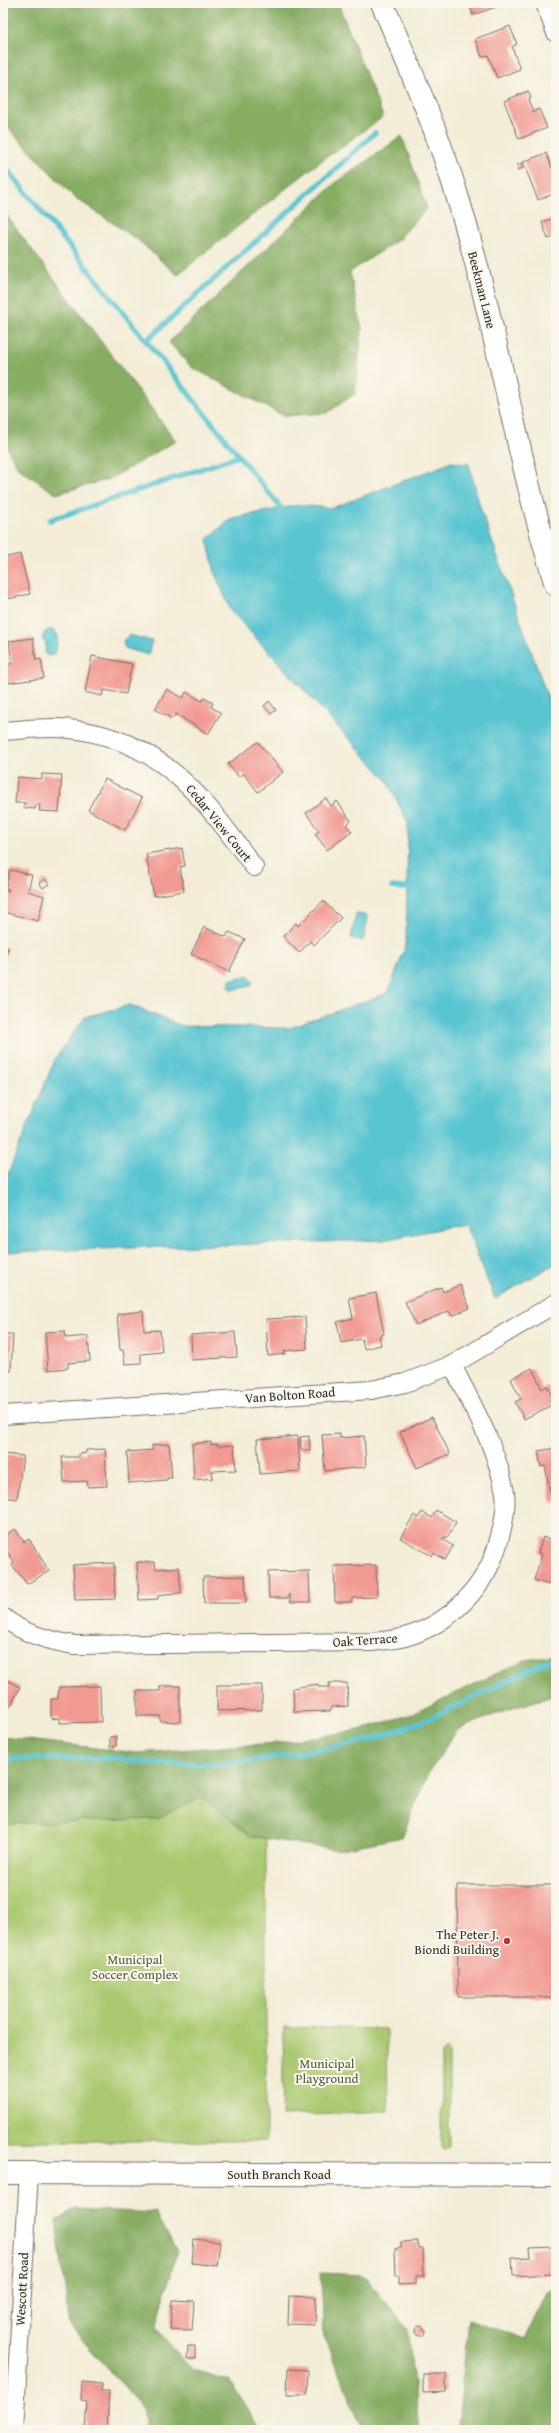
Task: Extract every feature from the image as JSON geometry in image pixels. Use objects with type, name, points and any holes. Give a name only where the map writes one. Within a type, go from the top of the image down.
[{"type":"street","name":"Beekman Lane","points":[[382,3],[431,122],[459,202],[536,511],[556,585]]},
{"type":"street","points":[[545,3],[556,30]]},
{"type":"street","name":"Cedar View Court","points":[[3,731],[69,729],[98,734],[127,744],[155,758],[195,791],[254,867]]},
{"type":"street","name":"Van Bolton Road","points":[[3,1414],[371,1390],[405,1383],[452,1364],[556,1303]]},
{"type":"street","name":"Oak Terrace","points":[[3,1617],[27,1632],[49,1641],[73,1645],[371,1642],[402,1638],[432,1626],[458,1608],[479,1584],[495,1555],[504,1524],[505,1494],[498,1462],[452,1364]]},
{"type":"street","name":"South Branch Road","points":[[3,2173],[556,2175]]},
{"type":"street","name":"Wescott Road","points":[[14,2430],[29,2173]]},
{"type":"green space","points":[[21,3],[338,3],[383,117],[317,164],[177,275],[138,240],[74,197],[6,126],[3,125],[3,8]]},
{"type":"green space","points":[[402,136],[427,208],[399,239],[350,272],[362,329],[355,394],[327,413],[284,416],[191,367],[169,342],[334,184]]},
{"type":"green space","points":[[3,211],[176,441],[110,479],[56,494],[18,468],[3,440]]},
{"type":"green space","points":[[556,1655],[556,1695],[506,1710],[457,1730],[427,1776],[402,1837],[337,1850],[250,1836],[201,1797],[158,1819],[3,1824],[3,1737],[137,1753],[276,1743],[359,1730],[412,1714],[525,1660]]},
{"type":"green space","name":"Municipal Soccer Complex","points":[[266,1777],[266,2141],[3,2141],[3,1791]]},
{"type":"green space","name":"Municipal Playground","points":[[284,2027],[387,2029],[388,2112],[282,2116]]},
{"type":"green space","points":[[446,2050],[449,2053],[449,2147],[443,2150],[441,2147],[441,2054]]},
{"type":"green space","points":[[77,2209],[156,2213],[177,2251],[156,2328],[192,2370],[229,2380],[261,2430],[145,2430],[144,2410],[70,2326],[56,2221]]},
{"type":"green space","points":[[321,2273],[364,2275],[408,2330],[419,2430],[363,2430],[324,2338]]},
{"type":"green space","points":[[556,2288],[556,2430],[458,2430],[468,2319],[525,2339],[547,2292]]},
{"type":"water","points":[[452,462],[469,464],[481,510],[556,721],[556,1263],[495,1299],[465,1224],[383,1240],[3,1252],[3,1177],[7,1176],[55,1059],[85,1017],[130,1005],[182,1026],[290,1028],[388,993],[406,945],[408,823],[386,779],[231,611],[216,576],[207,539],[232,518],[298,505],[332,508]]},
{"type":"water","points":[[53,630],[58,635],[56,653],[49,656],[45,654],[46,644],[42,638],[45,632]]},
{"type":"water","points":[[129,635],[152,641],[148,655],[125,648],[123,641]]},
{"type":"water","points":[[356,914],[366,915],[368,919],[363,941],[351,938]]},
{"type":"water","points":[[248,975],[253,981],[251,986],[231,990],[229,988],[230,980]]},
{"type":"building","points":[[469,3],[494,3],[496,7],[473,15]]},
{"type":"building","points":[[510,26],[517,44],[512,47],[520,69],[497,78],[488,55],[482,57],[475,39]]},
{"type":"building","points":[[528,91],[531,98],[528,99],[533,112],[539,109],[547,128],[519,139],[504,101]]},
{"type":"building","points":[[546,153],[552,168],[556,166],[556,193],[538,200],[523,162]]},
{"type":"building","points":[[521,163],[523,168],[518,170],[517,165]]},
{"type":"building","points":[[556,217],[556,241],[554,237],[548,239],[542,222]]},
{"type":"building","points":[[20,554],[30,594],[3,600],[3,558]]},
{"type":"building","points":[[33,638],[36,660],[41,659],[44,678],[8,683],[6,664],[12,664],[9,641]]},
{"type":"building","points":[[92,656],[132,664],[126,694],[104,690],[102,696],[85,692]]},
{"type":"building","points":[[167,689],[183,698],[186,692],[202,701],[204,698],[213,703],[211,707],[221,713],[208,734],[176,714],[172,719],[155,709]]},
{"type":"building","points":[[269,701],[276,710],[271,714],[264,706]]},
{"type":"building","points":[[258,742],[283,772],[258,792],[243,773],[239,777],[228,764]]},
{"type":"building","points":[[42,774],[62,775],[59,812],[39,811],[40,805],[36,805],[35,809],[24,808],[25,803],[15,803],[17,777],[42,779]]},
{"type":"building","points":[[105,779],[142,798],[125,830],[88,810]]},
{"type":"building","points":[[326,798],[331,806],[337,801],[351,821],[346,825],[352,832],[327,850],[315,834],[319,831],[306,813]]},
{"type":"building","points":[[182,848],[185,866],[180,867],[184,891],[154,896],[146,854]]},
{"type":"building","points":[[10,870],[32,875],[28,891],[44,896],[38,921],[3,912],[3,890],[8,892],[9,889],[5,888]]},
{"type":"building","points":[[45,879],[49,884],[43,888],[39,883]]},
{"type":"building","points":[[323,901],[341,918],[314,945],[310,941],[299,953],[283,936],[296,923],[298,926]]},
{"type":"building","points":[[204,927],[226,937],[229,932],[245,939],[229,972],[191,954]]},
{"type":"building","points":[[3,947],[8,948],[3,963]]},
{"type":"building","points":[[460,1285],[470,1308],[452,1316],[449,1311],[416,1325],[405,1302],[441,1287],[443,1292]]},
{"type":"building","points":[[376,1293],[384,1334],[379,1336],[381,1345],[364,1349],[362,1339],[341,1343],[337,1322],[353,1318],[349,1298]]},
{"type":"building","points":[[143,1311],[144,1331],[160,1330],[162,1352],[141,1354],[141,1363],[125,1364],[123,1350],[120,1350],[117,1314]]},
{"type":"building","points":[[305,1317],[307,1349],[284,1351],[285,1354],[268,1356],[266,1319]]},
{"type":"building","points":[[65,1331],[66,1338],[88,1336],[90,1361],[68,1363],[68,1368],[48,1370],[45,1332]]},
{"type":"building","points":[[235,1332],[237,1357],[192,1360],[191,1335]]},
{"type":"building","points":[[3,1334],[13,1334],[11,1371],[3,1371]]},
{"type":"building","points":[[532,1368],[542,1389],[547,1386],[556,1403],[524,1419],[515,1402],[521,1399],[511,1379]]},
{"type":"building","points":[[432,1417],[450,1454],[417,1468],[400,1432]]},
{"type":"building","points":[[340,1434],[340,1438],[364,1436],[366,1467],[325,1471],[322,1435]]},
{"type":"building","points":[[298,1436],[300,1471],[260,1474],[257,1439]]},
{"type":"building","points":[[309,1436],[310,1450],[301,1450],[300,1437]]},
{"type":"building","points":[[211,1442],[211,1445],[217,1444],[218,1446],[234,1445],[236,1470],[212,1471],[213,1478],[194,1480],[192,1444]]},
{"type":"building","points":[[169,1444],[172,1478],[167,1478],[167,1480],[129,1483],[127,1452],[152,1450],[152,1445]]},
{"type":"building","points":[[556,1448],[556,1502],[552,1503],[545,1466],[541,1467],[538,1451]]},
{"type":"building","points":[[105,1449],[107,1486],[88,1487],[87,1481],[64,1482],[62,1457],[79,1457],[79,1454],[86,1453],[86,1450]]},
{"type":"building","points":[[3,1454],[23,1456],[17,1499],[3,1497]]},
{"type":"building","points":[[436,1510],[456,1522],[447,1538],[444,1537],[442,1539],[453,1546],[445,1560],[434,1553],[432,1556],[400,1538],[414,1515],[418,1518],[422,1512],[432,1518]]},
{"type":"building","points":[[15,1529],[24,1542],[29,1539],[49,1571],[27,1584],[12,1565],[14,1563],[9,1554],[6,1556],[3,1551],[3,1536]]},
{"type":"building","points":[[543,1537],[556,1541],[556,1587],[534,1580],[542,1554],[538,1553]]},
{"type":"building","points":[[137,1562],[155,1562],[156,1569],[179,1567],[181,1593],[165,1594],[158,1596],[158,1599],[139,1600]]},
{"type":"building","points":[[114,1563],[115,1599],[75,1600],[73,1565]]},
{"type":"building","points":[[376,1565],[377,1597],[352,1598],[352,1602],[335,1602],[334,1566]]},
{"type":"building","points":[[309,1571],[310,1602],[290,1602],[290,1595],[288,1595],[288,1598],[269,1598],[268,1572]]},
{"type":"building","points":[[245,1576],[246,1603],[204,1603],[203,1577]]},
{"type":"building","points":[[3,1678],[20,1687],[10,1707],[3,1703]]},
{"type":"building","points":[[329,1683],[347,1683],[348,1706],[331,1707],[331,1711],[294,1712],[293,1688],[318,1684],[318,1687],[329,1687]]},
{"type":"building","points":[[217,1685],[262,1685],[262,1710],[217,1711]]},
{"type":"building","points":[[100,1686],[101,1722],[59,1723],[59,1718],[51,1719],[51,1699],[58,1699],[59,1687]]},
{"type":"building","points":[[160,1686],[180,1686],[180,1722],[160,1721],[160,1716],[137,1716],[137,1691],[160,1691]]},
{"type":"building","points":[[116,1736],[116,1746],[110,1747],[110,1737]]},
{"type":"building","name":"The Peter J. Biondi Building","points":[[457,1885],[556,1885],[556,1997],[458,1997]]},
{"type":"building","points":[[194,2239],[220,2242],[217,2266],[192,2263]]},
{"type":"building","points":[[418,2241],[418,2248],[423,2248],[424,2276],[416,2276],[416,2284],[399,2285],[399,2276],[396,2276],[395,2249],[401,2248],[401,2242]]},
{"type":"building","points":[[556,2247],[556,2274],[513,2276],[512,2258],[531,2257],[530,2248]]},
{"type":"building","points":[[289,2296],[316,2297],[315,2325],[288,2324]]},
{"type":"building","points":[[172,2300],[194,2301],[192,2330],[170,2329]]},
{"type":"building","points":[[418,2326],[422,2326],[424,2327],[424,2335],[418,2336],[415,2333],[415,2329]]},
{"type":"building","points":[[188,2346],[195,2346],[195,2359],[187,2359]]},
{"type":"building","points":[[288,2369],[308,2370],[307,2395],[287,2395]]},
{"type":"building","points":[[423,2374],[446,2374],[446,2392],[423,2393]]},
{"type":"building","points":[[82,2382],[102,2384],[101,2391],[109,2391],[107,2430],[85,2430],[87,2401],[81,2400]]},
{"type":"waterway","points":[[146,341],[375,133]]},
{"type":"waterway","points":[[3,164],[286,514]]},
{"type":"waterway","points":[[50,520],[239,456]]},
{"type":"waterway","points":[[392,887],[414,889]]},
{"type":"waterway","points":[[3,1759],[117,1758],[150,1763],[225,1764],[283,1756],[371,1740],[429,1719],[556,1657]]},
{"type":"place","name":"The Peter J. Biondi Building","points":[[507,1941]]}]
